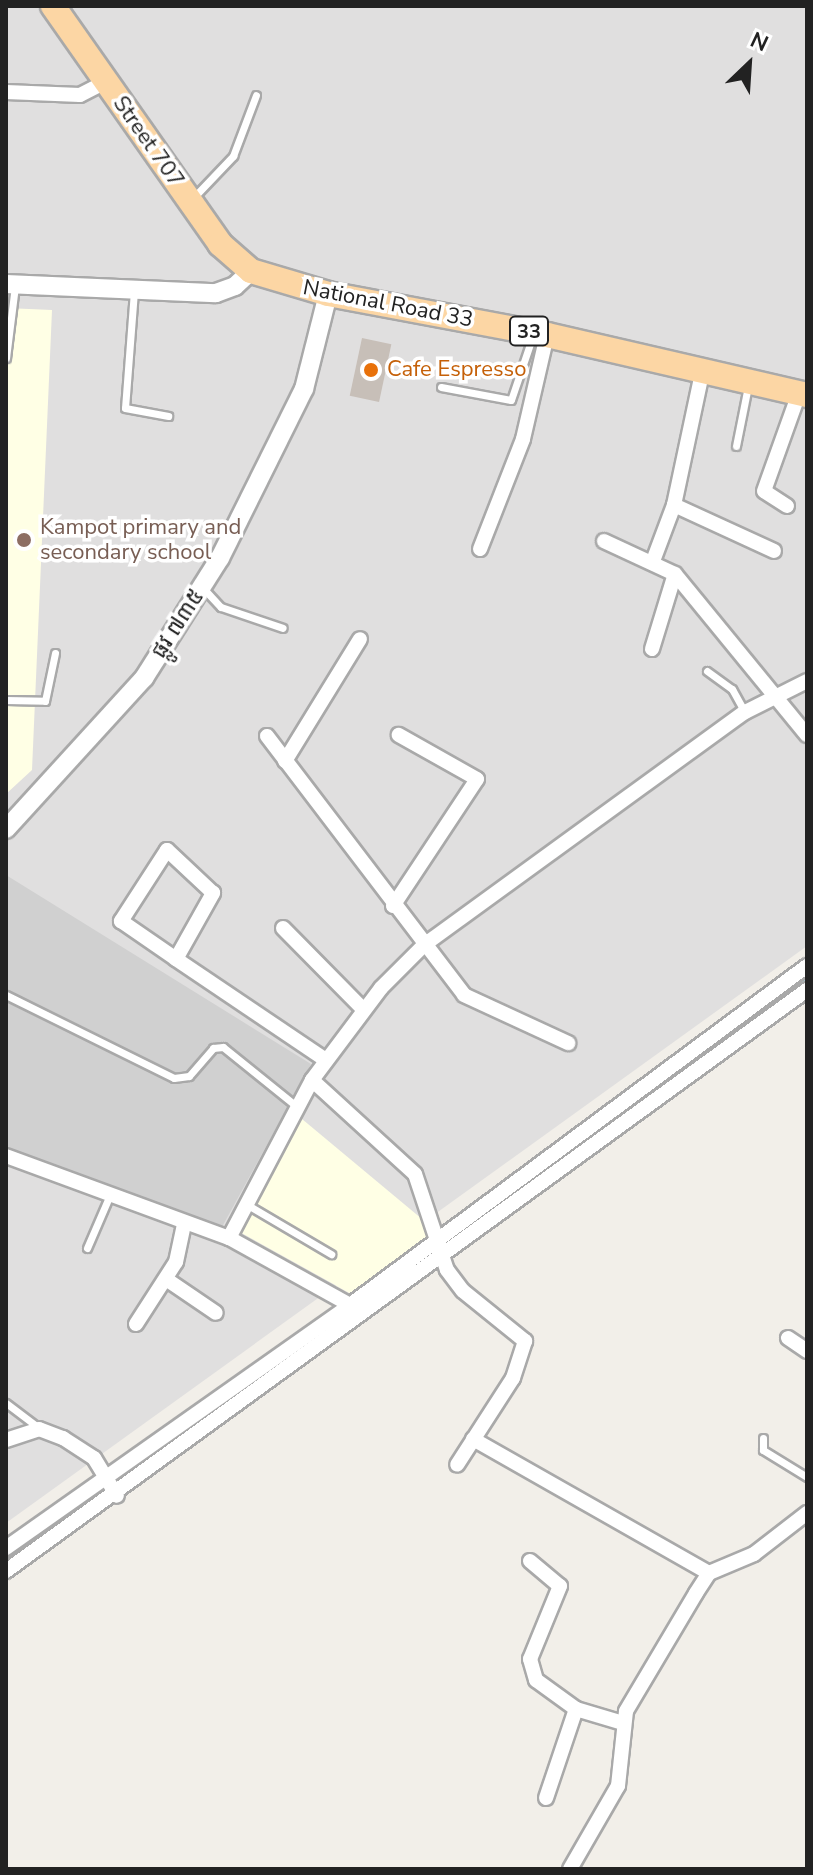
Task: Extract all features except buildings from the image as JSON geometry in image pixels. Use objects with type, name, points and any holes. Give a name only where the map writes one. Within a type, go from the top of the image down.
[{"type":"main road","name":"Street 707","points":[[53,6],[220,244],[251,271]]},
{"type":"main road","name":"National Road 33","points":[[251,271],[328,294],[541,333],[803,394]]},
{"type":"street","points":[[6,92],[80,95],[106,82]]},
{"type":"street","points":[[11,284],[216,293],[235,286],[251,271]]},
{"type":"street","name":"ផ្លូវ ៧៣៥","points":[[6,829],[144,678],[202,587],[304,389],[328,294]]},
{"type":"street","points":[[480,549],[523,439],[541,333]]},
{"type":"street","points":[[653,561],[674,505],[703,369]]},
{"type":"street","points":[[787,506],[764,491],[803,394]]},
{"type":"street","points":[[674,505],[774,551]]},
{"type":"street","points":[[604,541],[653,561],[675,574],[807,735]]},
{"type":"street","points":[[652,649],[675,574]]},
{"type":"street","points":[[285,761],[360,639]]},
{"type":"street","points":[[229,1238],[312,1080],[364,1010],[424,945],[745,712],[807,681]]},
{"type":"street","points":[[393,906],[477,779],[399,735]]},
{"type":"street","points":[[267,736],[393,906],[464,995],[568,1043]]},
{"type":"street","points":[[176,959],[213,893],[167,850],[121,921],[176,959],[326,1060]]},
{"type":"street","points":[[283,928],[364,1010]]},
{"type":"street","points":[[6,1548],[350,1305],[436,1238],[807,966]]},
{"type":"street","points":[[6,1571],[117,1496],[807,990]]},
{"type":"street","points":[[312,1080],[415,1174],[442,1259],[463,1291],[520,1334],[527,1347],[457,1465]]},
{"type":"street","points":[[6,1156],[109,1197],[229,1238],[350,1305]]},
{"type":"street","points":[[136,1324],[166,1279],[184,1224]]},
{"type":"street","points":[[166,1279],[216,1313]]},
{"type":"street","points":[[788,1338],[807,1351]]},
{"type":"street","points":[[6,1440],[39,1429],[94,1458],[117,1496]]},
{"type":"street","points":[[473,1439],[709,1573]]},
{"type":"street","points":[[570,1869],[618,1786],[623,1723],[709,1573],[754,1554],[807,1513]]},
{"type":"street","points":[[530,1561],[558,1581],[560,1590],[530,1659],[545,1692],[576,1709],[623,1723]]},
{"type":"street","points":[[546,1798],[576,1709]]},
{"type":"lane","points":[[189,201],[233,156],[256,95]]},
{"type":"lane","points":[[6,358],[11,284]]},
{"type":"lane","points":[[134,291],[125,408],[168,416]]},
{"type":"lane","points":[[441,387],[511,400],[541,333]]},
{"type":"lane","points":[[736,446],[749,380]]},
{"type":"lane","points":[[202,587],[221,607],[283,628]]},
{"type":"lane","points":[[6,700],[45,701],[55,653]]},
{"type":"lane","points":[[707,671],[732,689],[745,712]]},
{"type":"lane","points":[[6,995],[174,1078],[189,1076],[213,1048],[223,1047],[296,1106]]},
{"type":"lane","points":[[87,1248],[109,1197]]},
{"type":"lane","points":[[246,1204],[331,1254]]},
{"type":"lane","points":[[6,1403],[39,1429]]},
{"type":"lane","points":[[763,1438],[763,1450],[807,1477]]},
{"type":"shaded area","points":[[6,6],[807,6],[807,946],[6,1523]]},
{"type":"shaded area","name":"Kampot primary and secondary school","points":[[6,308],[52,310],[32,770],[6,794]]},
{"type":"shaded area","points":[[6,875],[311,1064],[222,1227],[214,1230],[6,1154]]},
{"type":"shaded area","points":[[296,1114],[422,1219],[428,1239],[355,1296],[236,1230]]},
{"type":"waterway","points":[[441,1246],[807,978]]},
{"type":"waterway","points":[[114,1483],[265,1373]]},
{"type":"waterway","points":[[6,1558],[106,1488]]},
{"type":"place","name":"Cafe Espresso","points":[[371,370]]},
{"type":"place","name":"Kampot primary and secondary school","points":[[24,540]]}]
